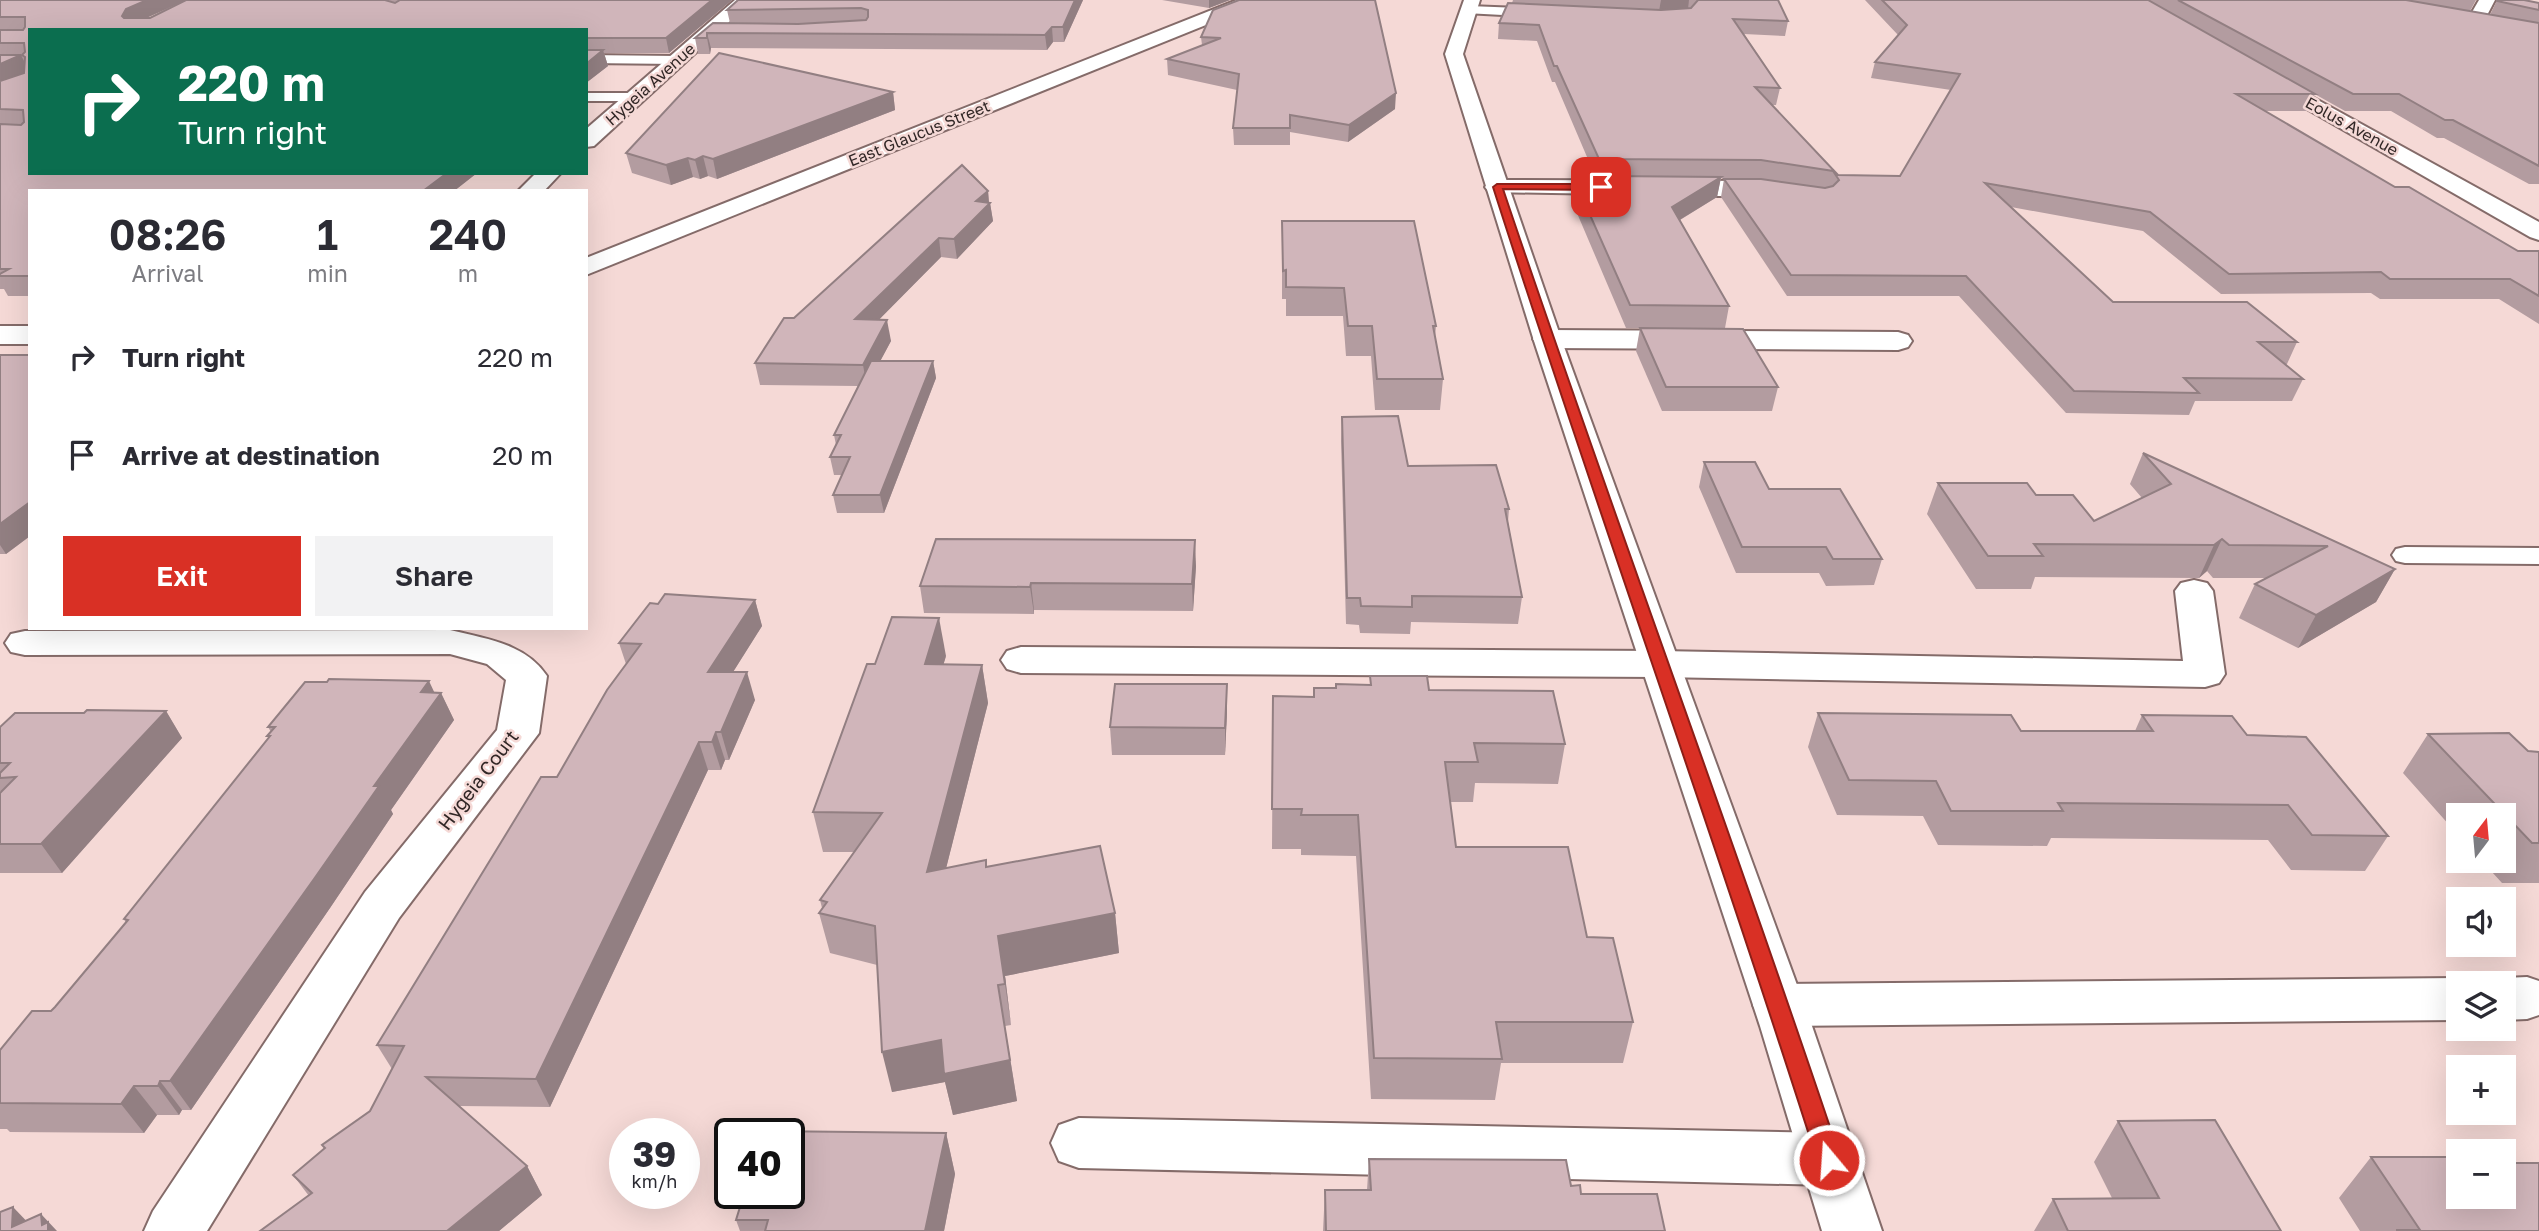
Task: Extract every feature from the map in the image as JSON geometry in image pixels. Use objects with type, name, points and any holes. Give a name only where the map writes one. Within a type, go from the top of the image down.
[{"type":"street","name":"Hygeia Avenue","points":[[588,139],[745,0]]},
{"type":"street","name":"East Glaucus Street","points":[[588,266],[1252,0]]},
{"type":"street","points":[[2476,19],[2487,0]]},
{"type":"street","points":[[1471,5],[1454,54],[1547,339],[1779,1005],[1852,1231]]},
{"type":"street","name":"Eolus Avenue","points":[[2255,71],[2539,232]]},
{"type":"street","points":[[532,189],[548,175]]},
{"type":"street","points":[[1497,187],[1756,188],[1795,193]]},
{"type":"street","points":[[0,335],[28,335]]},
{"type":"street","points":[[1547,339],[1898,341]]},
{"type":"street","points":[[1021,660],[1661,664],[2205,674],[2194,591]]},
{"type":"street","name":"Hygeia Court","points":[[22,645],[450,642],[501,655],[527,676],[518,733],[382,905],[174,1231]]},
{"type":"street","points":[[1779,1005],[2446,999]]},
{"type":"street","points":[[1079,1143],[1829,1160]]},
{"type":"lane","points":[[1471,5],[1550,13]]},
{"type":"lane","points":[[709,31],[736,32]]},
{"type":"lane","points":[[588,60],[677,60]]},
{"type":"lane","points":[[588,97],[635,97]]},
{"type":"lane","points":[[2405,555],[2539,556]]},
{"type":"building","points":[[0,0],[147,0],[126,9],[122,16],[150,18],[186,0],[385,0],[395,3],[400,0],[712,0],[666,38],[588,38],[588,28],[28,28],[28,175],[444,175],[426,189],[28,189],[28,276],[0,276],[9,269],[0,269],[0,124],[21,125],[24,122],[23,110],[0,109],[0,81],[24,73],[25,57],[22,55],[25,52],[24,43],[0,43],[0,30],[23,30],[25,17],[0,17]]},
{"type":"building","points":[[738,0],[1075,0],[1063,27],[1052,27],[1045,35],[707,33],[707,38],[695,38],[713,23],[798,24],[866,20],[868,17],[868,10],[861,8],[727,10]]},
{"type":"building","points":[[1239,0],[1375,0],[1396,93],[1349,125],[1290,115],[1290,128],[1233,128],[1239,74],[1167,59],[1221,38],[1201,37],[1213,10]]},
{"type":"building","points":[[1698,0],[1778,0],[1788,21],[1733,19],[1780,88],[1755,87],[1838,175],[1900,176],[1960,74],[1875,62],[1907,25],[1882,0],[2148,0],[2315,94],[2236,94],[2395,187],[2409,187],[2518,251],[2539,251],[2539,296],[2510,279],[2390,279],[2381,272],[2229,274],[2150,212],[1985,183],[2113,302],[2247,302],[2297,342],[2258,342],[2303,379],[2184,378],[2199,393],[2074,391],[1966,276],[1791,275],[1724,179],[1761,179],[1825,188],[1833,186],[1839,180],[1833,171],[1761,160],[1599,159],[1557,66],[1554,66],[1539,25],[1499,23],[1508,3],[1661,10],[1691,8]]},
{"type":"building","points":[[2178,0],[2406,0],[2539,23],[2539,166],[2399,94],[2353,94]]},
{"type":"building","points":[[2497,1],[2539,3],[2539,10]]},
{"type":"building","points":[[588,50],[603,50],[588,62]]},
{"type":"building","points":[[719,53],[893,92],[713,159],[703,156],[666,165],[626,153]]},
{"type":"building","points":[[0,55],[21,55],[0,64]]},
{"type":"building","points":[[962,165],[988,191],[976,201],[990,203],[954,239],[939,238],[855,319],[887,320],[863,365],[755,363],[784,318],[794,318]]},
{"type":"building","points":[[1607,176],[1721,177],[1672,207],[1729,306],[1630,305],[1574,179],[1608,179]]},
{"type":"building","points":[[1282,221],[1414,221],[1436,326],[1433,326],[1443,379],[1377,379],[1372,326],[1348,326],[1344,288],[1286,287]]},
{"type":"building","points":[[1640,328],[1743,329],[1778,387],[1666,387]]},
{"type":"building","points":[[0,355],[28,355],[28,503],[0,524]]},
{"type":"building","points":[[871,361],[933,361],[880,495],[833,495],[850,457],[830,457],[841,435],[834,435]]},
{"type":"building","points":[[1398,416],[1408,466],[1496,465],[1509,509],[1505,509],[1522,597],[1412,596],[1412,607],[1361,606],[1360,598],[1347,598],[1342,417]]},
{"type":"building","points":[[2143,453],[2395,569],[2316,615],[2255,584],[2328,546],[2229,545],[2222,539],[2214,545],[2034,544],[2043,556],[1988,556],[1938,483],[2027,483],[2036,495],[2073,495],[2094,521],[2171,484]]},
{"type":"building","points":[[1704,462],[1755,462],[1769,489],[1840,489],[1882,559],[1833,559],[1826,547],[1742,547]]},
{"type":"building","points":[[936,539],[1195,540],[1192,584],[1031,583],[1030,587],[920,586]]},
{"type":"building","points":[[665,594],[755,600],[708,672],[747,672],[721,732],[716,732],[712,742],[699,742],[536,1079],[426,1077],[527,1166],[447,1231],[260,1231],[312,1193],[293,1175],[325,1148],[322,1145],[370,1111],[404,1046],[377,1045],[541,777],[557,777],[607,690],[641,644],[619,643],[650,603],[658,604]]},
{"type":"building","points":[[892,617],[939,618],[925,664],[982,665],[927,872],[986,860],[986,867],[1100,846],[1115,913],[998,936],[1005,984],[998,985],[1010,1060],[944,1074],[941,1040],[882,1052],[875,926],[819,913],[827,902],[820,900],[882,813],[813,812],[867,664],[875,664]]},
{"type":"building","points":[[1370,676],[1427,676],[1429,690],[1553,691],[1565,744],[1474,743],[1478,762],[1445,762],[1456,847],[1568,847],[1587,937],[1613,938],[1633,1022],[1496,1022],[1502,1059],[1374,1058],[1358,815],[1301,815],[1302,809],[1272,809],[1273,696],[1314,697],[1314,688],[1336,688],[1336,684],[1371,685]]},
{"type":"building","points":[[329,679],[429,681],[421,692],[441,693],[374,786],[379,786],[170,1081],[160,1081],[158,1086],[134,1086],[121,1104],[0,1103],[0,1050],[32,1011],[51,1011],[55,1007],[128,920],[124,919],[270,736],[267,736],[275,727],[268,727],[305,682],[327,682]]},
{"type":"building","points":[[1115,684],[1227,684],[1225,728],[1110,727]]},
{"type":"building","points":[[87,710],[166,711],[41,844],[0,844],[0,793],[16,777],[0,778],[0,773],[10,763],[0,763],[0,727],[15,713],[84,713]]},
{"type":"building","points":[[1818,713],[2011,715],[2021,731],[2153,731],[2142,715],[2232,716],[2247,735],[2306,737],[2388,836],[2312,835],[2288,805],[2058,803],[2063,811],[1951,811],[1936,781],[1849,780]]},
{"type":"building","points":[[2509,733],[2528,751],[2539,752],[2539,843],[2532,843],[2516,826],[2516,803],[2494,803],[2428,734]]},
{"type":"building","points":[[2215,1120],[2281,1231],[2068,1231],[2053,1199],[2159,1198],[2118,1121]]},
{"type":"building","points":[[805,1131],[946,1133],[925,1231],[765,1231],[768,1220],[736,1220],[739,1209],[805,1209]]},
{"type":"building","points":[[2371,1157],[2446,1157],[2446,1209],[2516,1209],[2516,1163],[2539,1163],[2539,1231],[2397,1231],[2420,1230]]},
{"type":"building","points":[[1369,1159],[1566,1160],[1571,1186],[1580,1185],[1581,1194],[1657,1194],[1665,1231],[1326,1231],[1325,1190],[1371,1190]]},
{"type":"building","points":[[13,1207],[12,1227],[41,1214],[42,1225],[48,1222],[48,1231],[0,1231],[0,1212]]},
{"type":"route","points":[[1601,187],[1497,187],[1786,1026],[1829,1160]]}]
